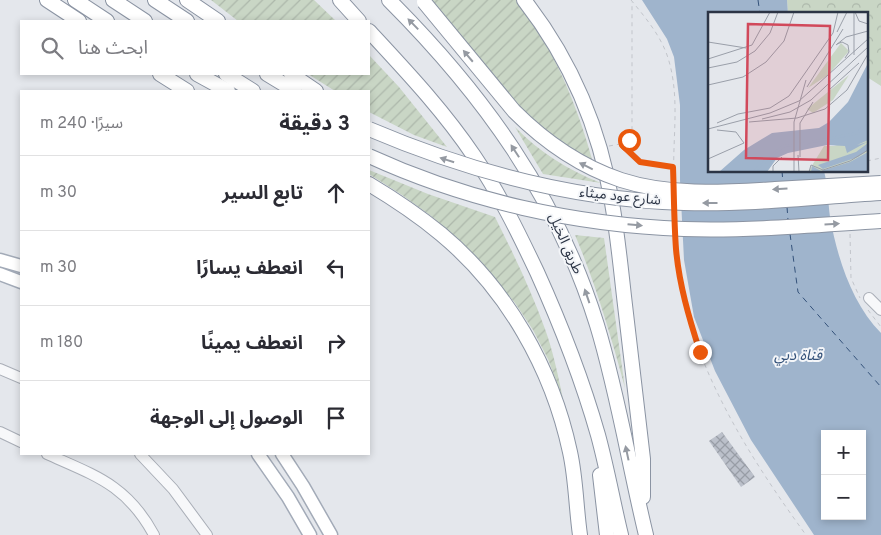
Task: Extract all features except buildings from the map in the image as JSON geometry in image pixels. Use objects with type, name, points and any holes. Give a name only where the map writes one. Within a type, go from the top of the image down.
[{"type":"highway","points":[[48,0],[78,20]]},
{"type":"highway","points":[[75,0],[105,20]]},
{"type":"highway","points":[[113,0],[143,20]]},
{"type":"highway","points":[[155,0],[185,20]]},
{"type":"highway","points":[[187,0],[217,20]]},
{"type":"highway","points":[[340,0],[359,20]]},
{"type":"highway","name":"طريق الخيل","points":[[389,0],[442,55],[484,107],[514,148],[553,215],[581,278],[597,325],[608,363],[646,535]]},
{"type":"highway","points":[[524,0],[547,32],[583,98]]},
{"type":"highway","points":[[534,0],[576,72],[599,146],[608,184],[616,231],[643,459],[642,518]]},
{"type":"highway","points":[[423,1],[514,111],[529,126],[563,153],[602,173],[643,186],[686,191],[740,191],[881,183]]},
{"type":"highway","points":[[370,32],[436,106],[473,155],[498,194],[520,234],[563,331],[583,386],[598,437],[621,535]]},
{"type":"highway","points":[[162,75],[185,90]]},
{"type":"highway","points":[[186,75],[209,90]]},
{"type":"highway","points":[[199,75],[226,90]]},
{"type":"highway","points":[[228,75],[251,90]]},
{"type":"highway","points":[[270,75],[293,90]]},
{"type":"highway","points":[[292,75],[315,90]]},
{"type":"highway","name":"شارع عود ميثاء","points":[[370,129],[444,159],[491,174],[538,186],[587,194],[636,200],[734,203],[881,193]]},
{"type":"highway","name":"شارع عود ميثاء","points":[[370,156],[434,182],[483,198],[533,210],[634,226],[736,229],[881,221]]},
{"type":"highway","points":[[370,186],[428,223],[456,247],[482,274],[505,304],[525,335],[550,385],[562,421],[570,454],[580,535]]},
{"type":"highway","points":[[598,437],[607,535]]},
{"type":"main road","points":[[0,260],[20,266]]},
{"type":"main road","points":[[0,274],[20,282]]},
{"type":"main road","points":[[259,455],[288,497],[310,535]]},
{"type":"main road","points":[[283,455],[331,535]]},
{"type":"street","points":[[865,301],[881,310]]},
{"type":"street","points":[[0,369],[20,378]]},
{"type":"street","points":[[0,432],[20,442]]},
{"type":"street","points":[[49,455],[98,477],[118,489],[139,510],[154,535]]},
{"type":"street","points":[[141,455],[173,489],[207,535]]},
{"type":"path","points":[[599,146],[622,145],[632,135],[632,0]]},
{"type":"path","points":[[632,0],[661,41],[670,65],[675,95],[674,185]]},
{"type":"path","points":[[622,145],[640,162],[673,167]]},
{"type":"path","points":[[868,161],[881,158]]},
{"type":"path","points":[[850,232],[851,278],[881,327]]},
{"type":"path","points":[[676,240],[678,269],[687,308],[707,370],[725,407],[749,448],[806,535]]},
{"type":"green space","points":[[211,0],[314,0],[335,20],[237,20]]},
{"type":"green space","points":[[429,0],[517,0],[542,38],[563,78],[580,120],[593,163],[573,153],[521,110]]},
{"type":"green space","points":[[787,0],[881,0],[881,86],[868,78],[868,12],[788,12]]},
{"type":"green space","points":[[370,56],[399,87],[447,147],[414,135],[370,113],[370,90],[333,90],[310,75],[370,75]]},
{"type":"green space","points":[[515,127],[555,160],[601,183],[543,174]]},
{"type":"green space","points":[[370,170],[428,194],[495,217],[540,314],[553,354],[563,399],[548,359],[533,330],[515,303],[476,257],[453,235],[402,195],[370,175]]},
{"type":"green space","points":[[575,235],[604,238],[625,388],[603,311]]},
{"type":"water","name":"قناة دبي","points":[[642,0],[787,0],[788,12],[708,12],[708,172],[824,172],[830,217],[847,279],[862,308],[881,333],[881,535],[814,535],[751,440],[715,371],[694,317],[684,260],[680,180],[680,105],[674,57],[667,39]]},
{"type":"ferry route","points":[[758,0],[760,12]]},
{"type":"ferry route","points":[[782,172],[783,183]]},
{"type":"ferry route","points":[[787,207],[788,220]]},
{"type":"ferry route","points":[[790,234],[798,292],[881,387]]},
{"type":"route","points":[[629,140],[622,145],[635,159],[643,163],[673,167],[678,269],[700,352]]}]
